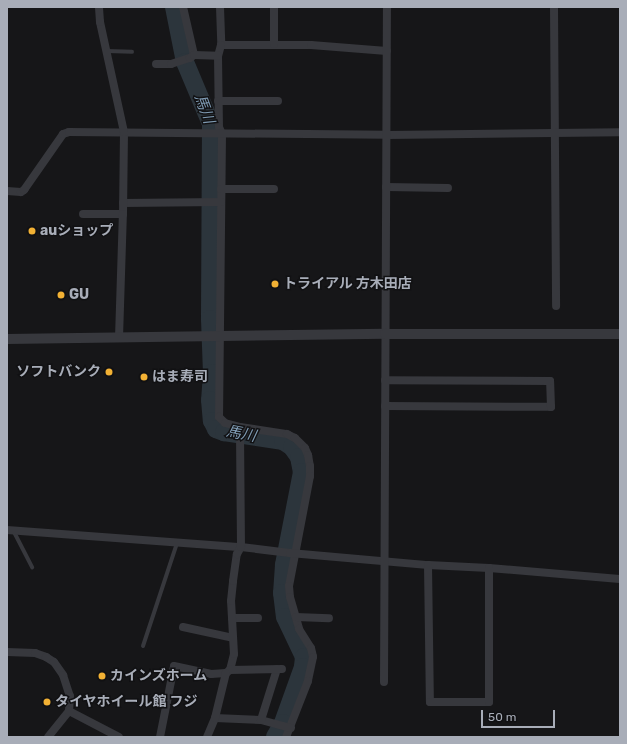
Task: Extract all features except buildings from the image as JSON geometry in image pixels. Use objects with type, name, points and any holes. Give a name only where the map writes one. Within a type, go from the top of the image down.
[{"type":"street","points":[[99,7],[100,22],[124,132],[119,338]]},
{"type":"street","points":[[183,7],[192,57]]},
{"type":"street","points":[[220,7],[221,45],[218,56],[221,189],[219,202],[219,417],[225,423],[240,432],[287,434],[295,438],[305,448],[308,455],[310,476],[293,553],[289,591],[299,629],[311,648],[313,657],[310,674],[285,726],[286,737]]},
{"type":"street","points":[[274,7],[274,44]]},
{"type":"street","points":[[384,682],[387,7]]},
{"type":"street","points":[[554,7],[556,306]]},
{"type":"street","points":[[221,45],[311,45],[387,51]]},
{"type":"street","points":[[156,64],[171,64],[192,57],[218,56]]},
{"type":"street","points":[[218,101],[278,101]]},
{"type":"street","points":[[7,190],[21,192],[24,190],[63,134],[69,132],[124,132],[130,134],[219,133],[387,135],[620,132]]},
{"type":"street","points":[[386,187],[448,188]]},
{"type":"street","points":[[221,189],[274,189]]},
{"type":"street","points":[[123,203],[219,202]]},
{"type":"street","points":[[83,214],[123,214]]},
{"type":"street","points":[[7,339],[385,334],[620,334]]},
{"type":"street","points":[[385,380],[550,381],[551,407],[385,406]]},
{"type":"street","points":[[207,737],[215,718],[234,654],[232,618],[233,581],[237,554],[241,547],[240,432]]},
{"type":"street","points":[[10,530],[241,547],[278,552],[428,565],[489,568],[620,579]]},
{"type":"street","points":[[428,565],[430,702],[489,702],[489,568]]},
{"type":"street","points":[[296,617],[329,618]]},
{"type":"street","points":[[232,618],[258,618]]},
{"type":"street","points":[[183,627],[233,638]]},
{"type":"street","points":[[7,652],[35,653],[54,662],[64,675],[70,696],[69,712],[48,737]]},
{"type":"street","points":[[160,737],[174,666],[210,674],[228,671],[280,669],[260,720]]},
{"type":"street","points":[[69,712],[119,737]]},
{"type":"street","points":[[215,718],[260,720],[285,726]]},
{"type":"lane","points":[[106,51],[132,52]]},
{"type":"lane","points":[[10,530],[32,567]]},
{"type":"lane","points":[[143,646],[177,542]]},
{"type":"waterway","name":"馬川","points":[[174,7],[185,62],[211,124],[210,319],[212,373],[210,400],[212,421],[216,429],[224,432],[283,441],[292,447],[299,457],[302,472],[284,565],[282,593],[285,617],[304,657],[303,667],[283,723],[275,737]]},
{"type":"place","name":"auショップ","points":[[32,231]]},
{"type":"place","name":"トライアル 方木田店","points":[[275,284]]},
{"type":"place","name":"GU","points":[[61,295]]},
{"type":"place","name":"ソフトバンク","points":[[109,372]]},
{"type":"place","name":"はま寿司","points":[[144,377]]},
{"type":"place","name":"カインズホーム","points":[[102,676]]},
{"type":"place","name":"タイヤホイール館 フジ","points":[[47,702]]}]
